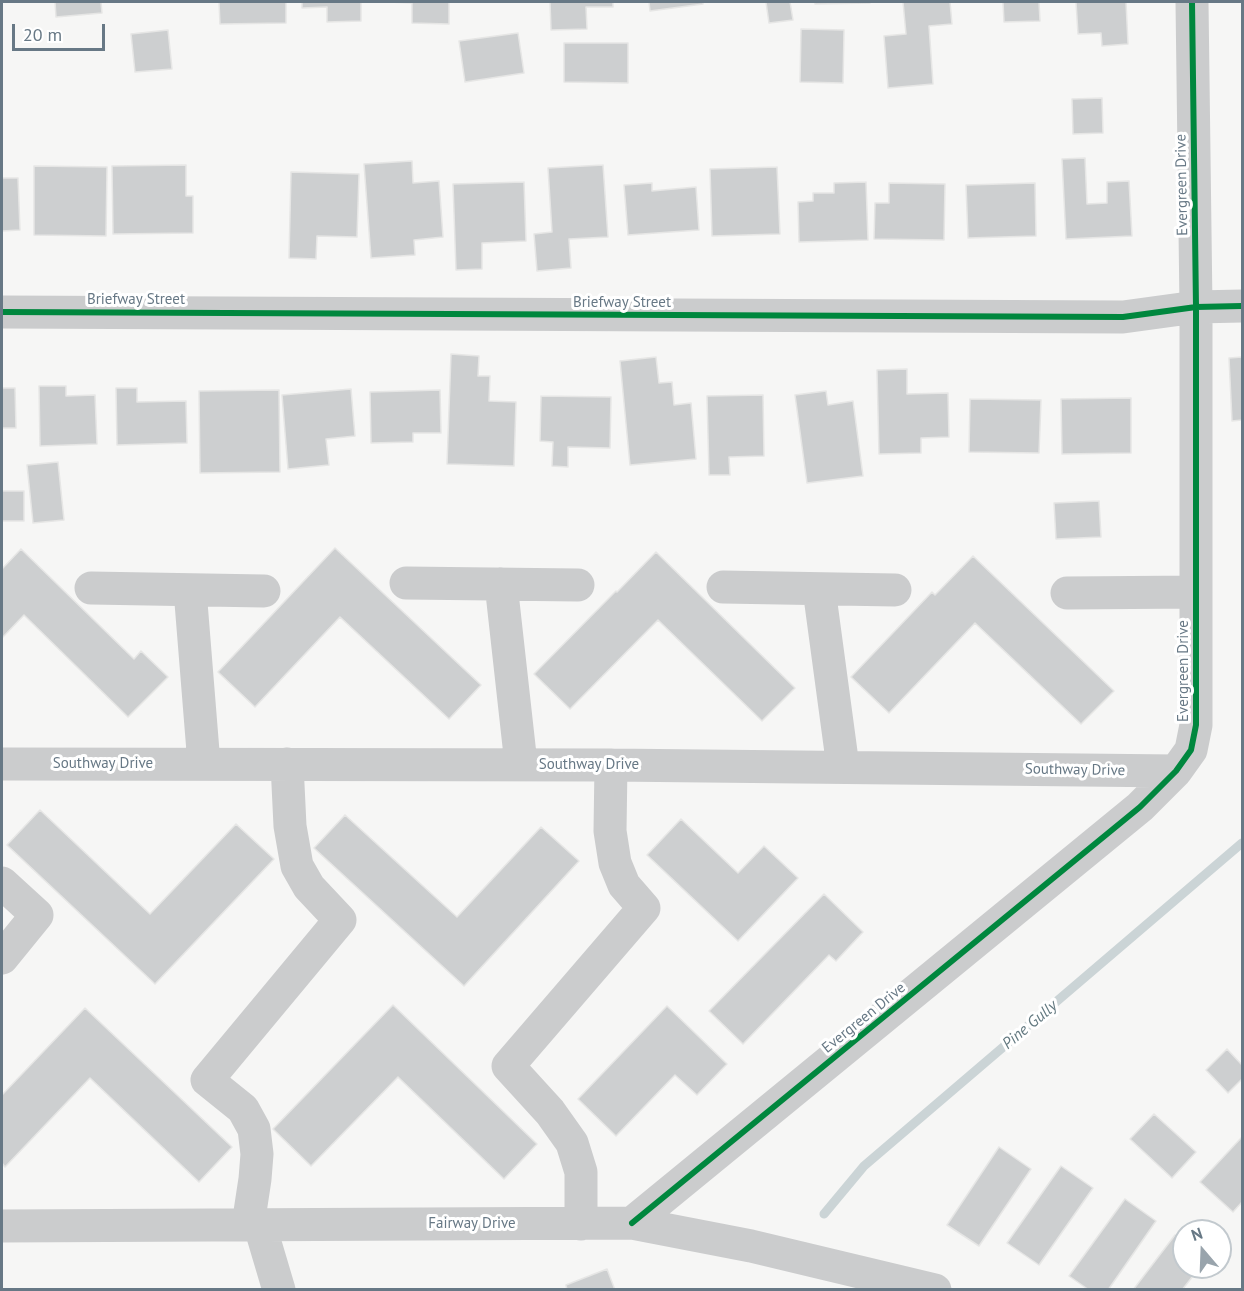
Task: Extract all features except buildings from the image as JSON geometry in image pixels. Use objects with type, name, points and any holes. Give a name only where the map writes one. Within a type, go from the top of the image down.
[{"type":"street","name":"Evergreen Drive","points":[[632,1223],[1140,807],[1176,771],[1191,750],[1196,725],[1196,307],[1192,2]]},
{"type":"street","name":"Briefway Street","points":[[2,312],[1123,317],[1196,307],[1242,306]]},
{"type":"street","points":[[406,583],[578,585]]},
{"type":"street","points":[[501,584],[521,764]]},
{"type":"street","points":[[723,587],[895,591]]},
{"type":"street","points":[[91,588],[264,591]]},
{"type":"street","points":[[819,589],[843,767]]},
{"type":"street","points":[[190,590],[204,764]]},
{"type":"street","points":[[1066,593],[1196,592]]},
{"type":"street","name":"Southway Drive","points":[[2,764],[521,764],[1176,771]]},
{"type":"street","points":[[279,1290],[254,1226],[257,1154],[254,1129],[243,1109],[207,1080],[339,920],[309,887],[297,866],[290,826],[287,764]]},
{"type":"street","points":[[581,1224],[580,1172],[572,1143],[550,1112],[508,1066],[644,908],[624,885],[615,863],[610,831],[611,765]]},
{"type":"street","points":[[2,883],[37,915],[2,958]]},
{"type":"street","name":"Fairway Drive","points":[[2,1226],[632,1223],[751,1246],[934,1290]]},
{"type":"waterway","name":"Pine Gully","points":[[824,1214],[864,1166],[1242,843]]},
{"type":"cycle path","points":[[632,1223],[1140,807],[1176,771],[1191,750],[1196,725],[1196,307],[1192,2]]},
{"type":"cycle path","points":[[2,312],[1123,317],[1196,307],[1242,306]]}]
